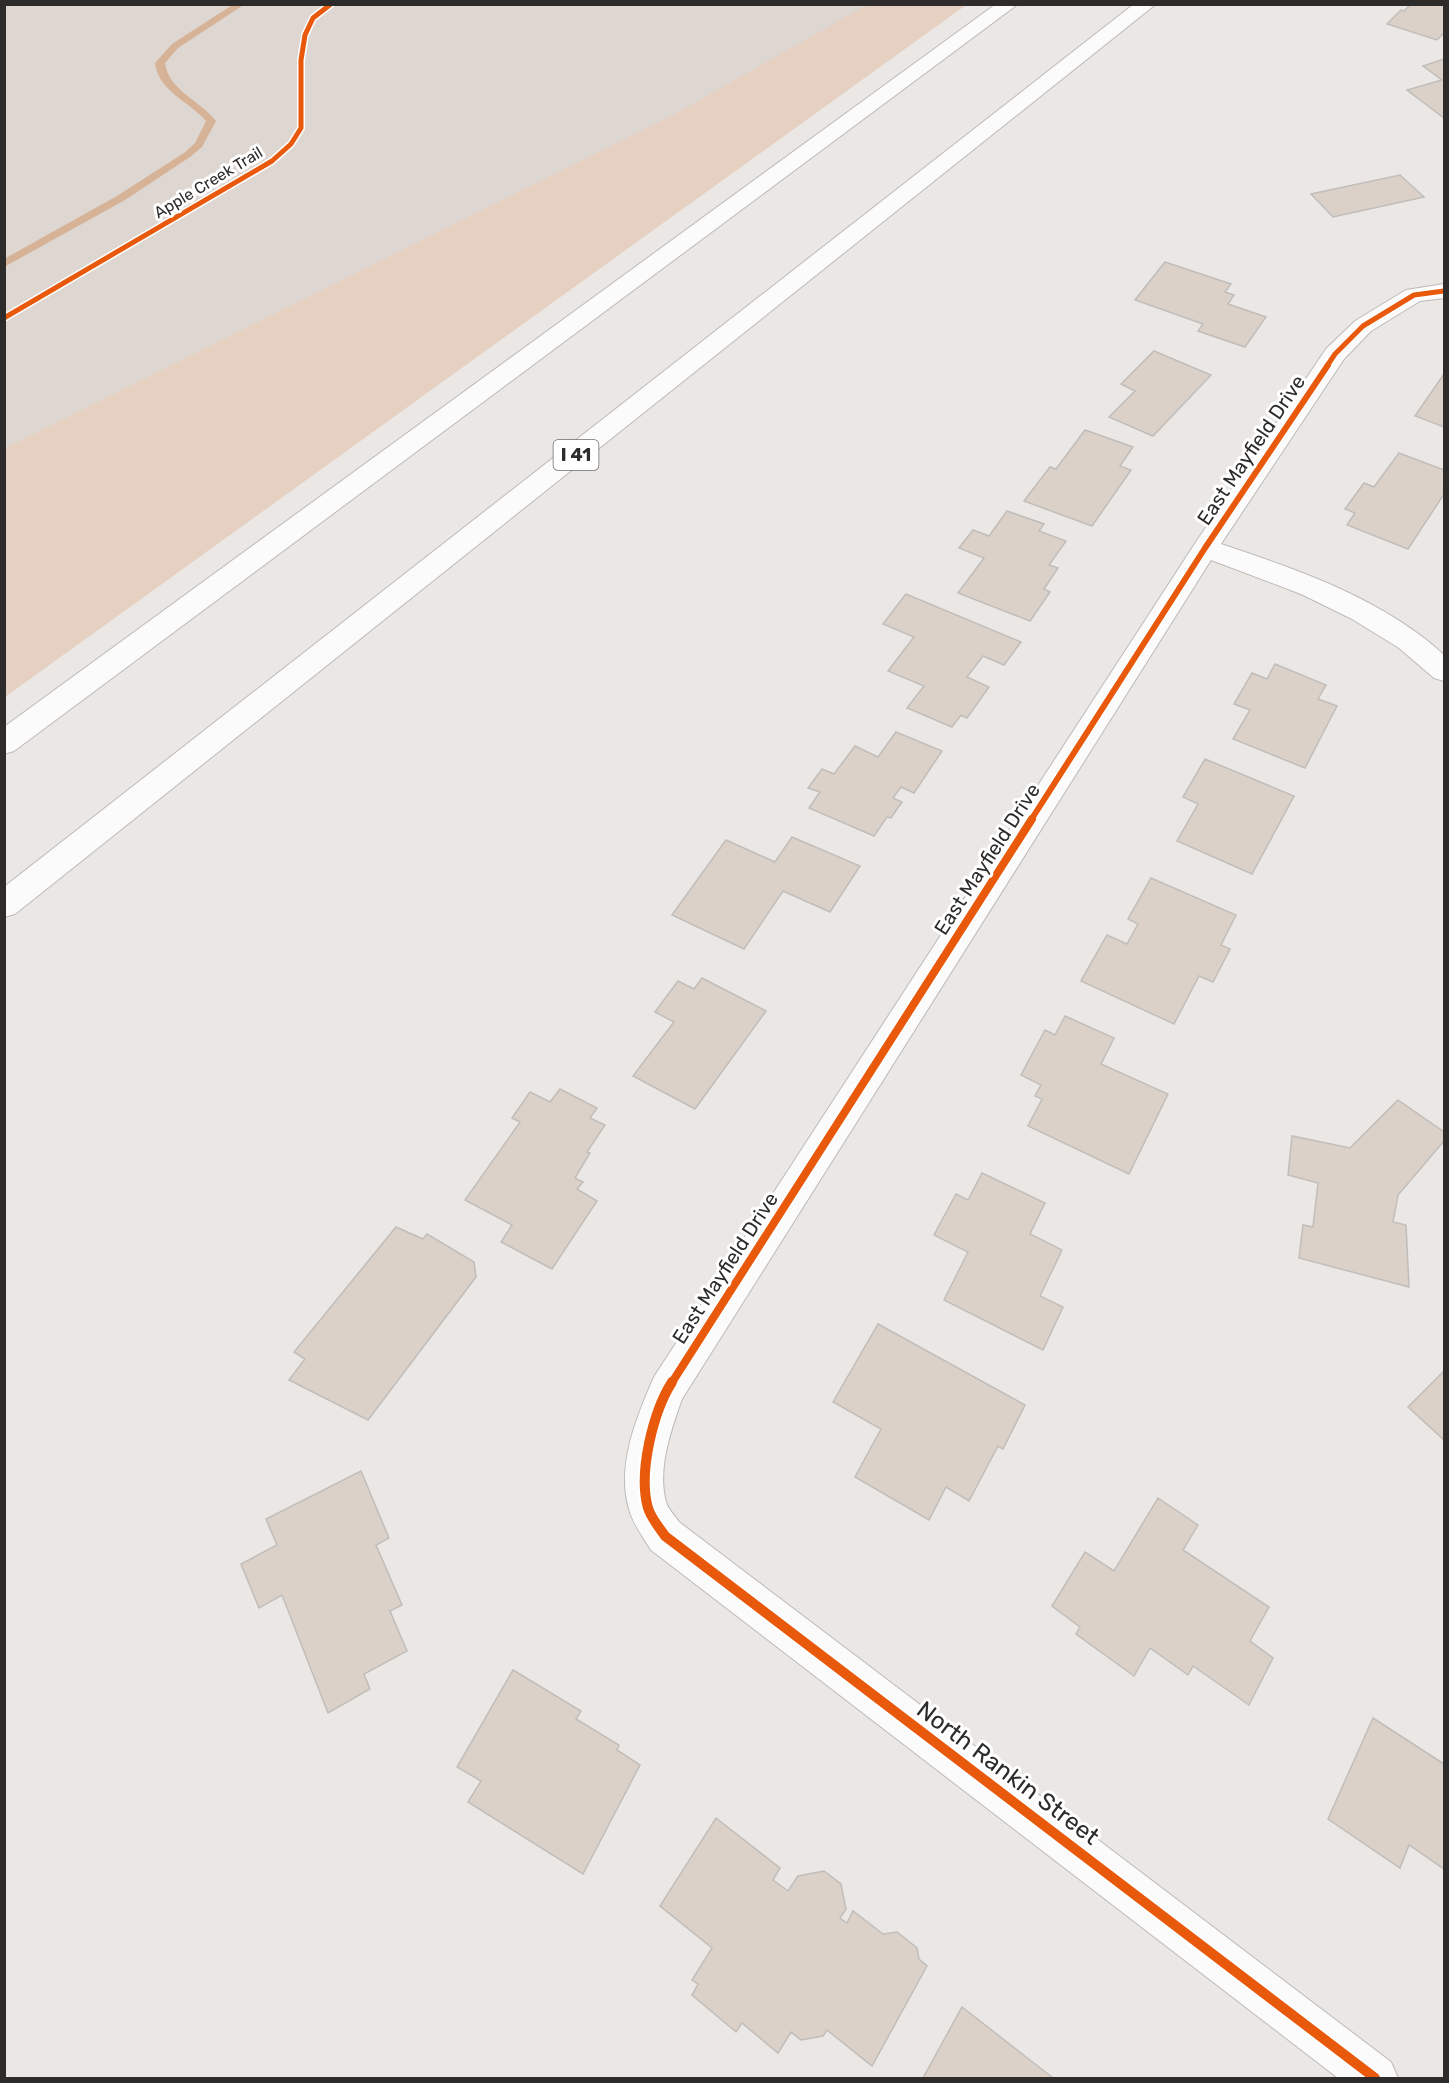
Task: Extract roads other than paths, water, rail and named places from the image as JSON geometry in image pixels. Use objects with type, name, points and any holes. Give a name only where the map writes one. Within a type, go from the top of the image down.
[{"type":"main road","points":[[4,743],[1009,4]]},
{"type":"main road","name":"I 41","points":[[4,905],[1147,4]]},
{"type":"main road","name":"East Mayfield Drive","points":[[645,1479],[648,1443],[667,1390],[1205,548],[1335,354],[1363,326],[1414,295],[1444,291]]},
{"type":"main road","points":[[1205,548],[1279,575],[1373,619],[1411,642],[1444,671]]},
{"type":"main road","name":"North Rankin Street","points":[[645,1479],[648,1510],[665,1536],[1375,2079]]},
{"type":"waterway","points":[[4,264],[121,198],[199,145],[211,121],[172,88],[161,72],[160,63],[175,46],[241,4]]}]
